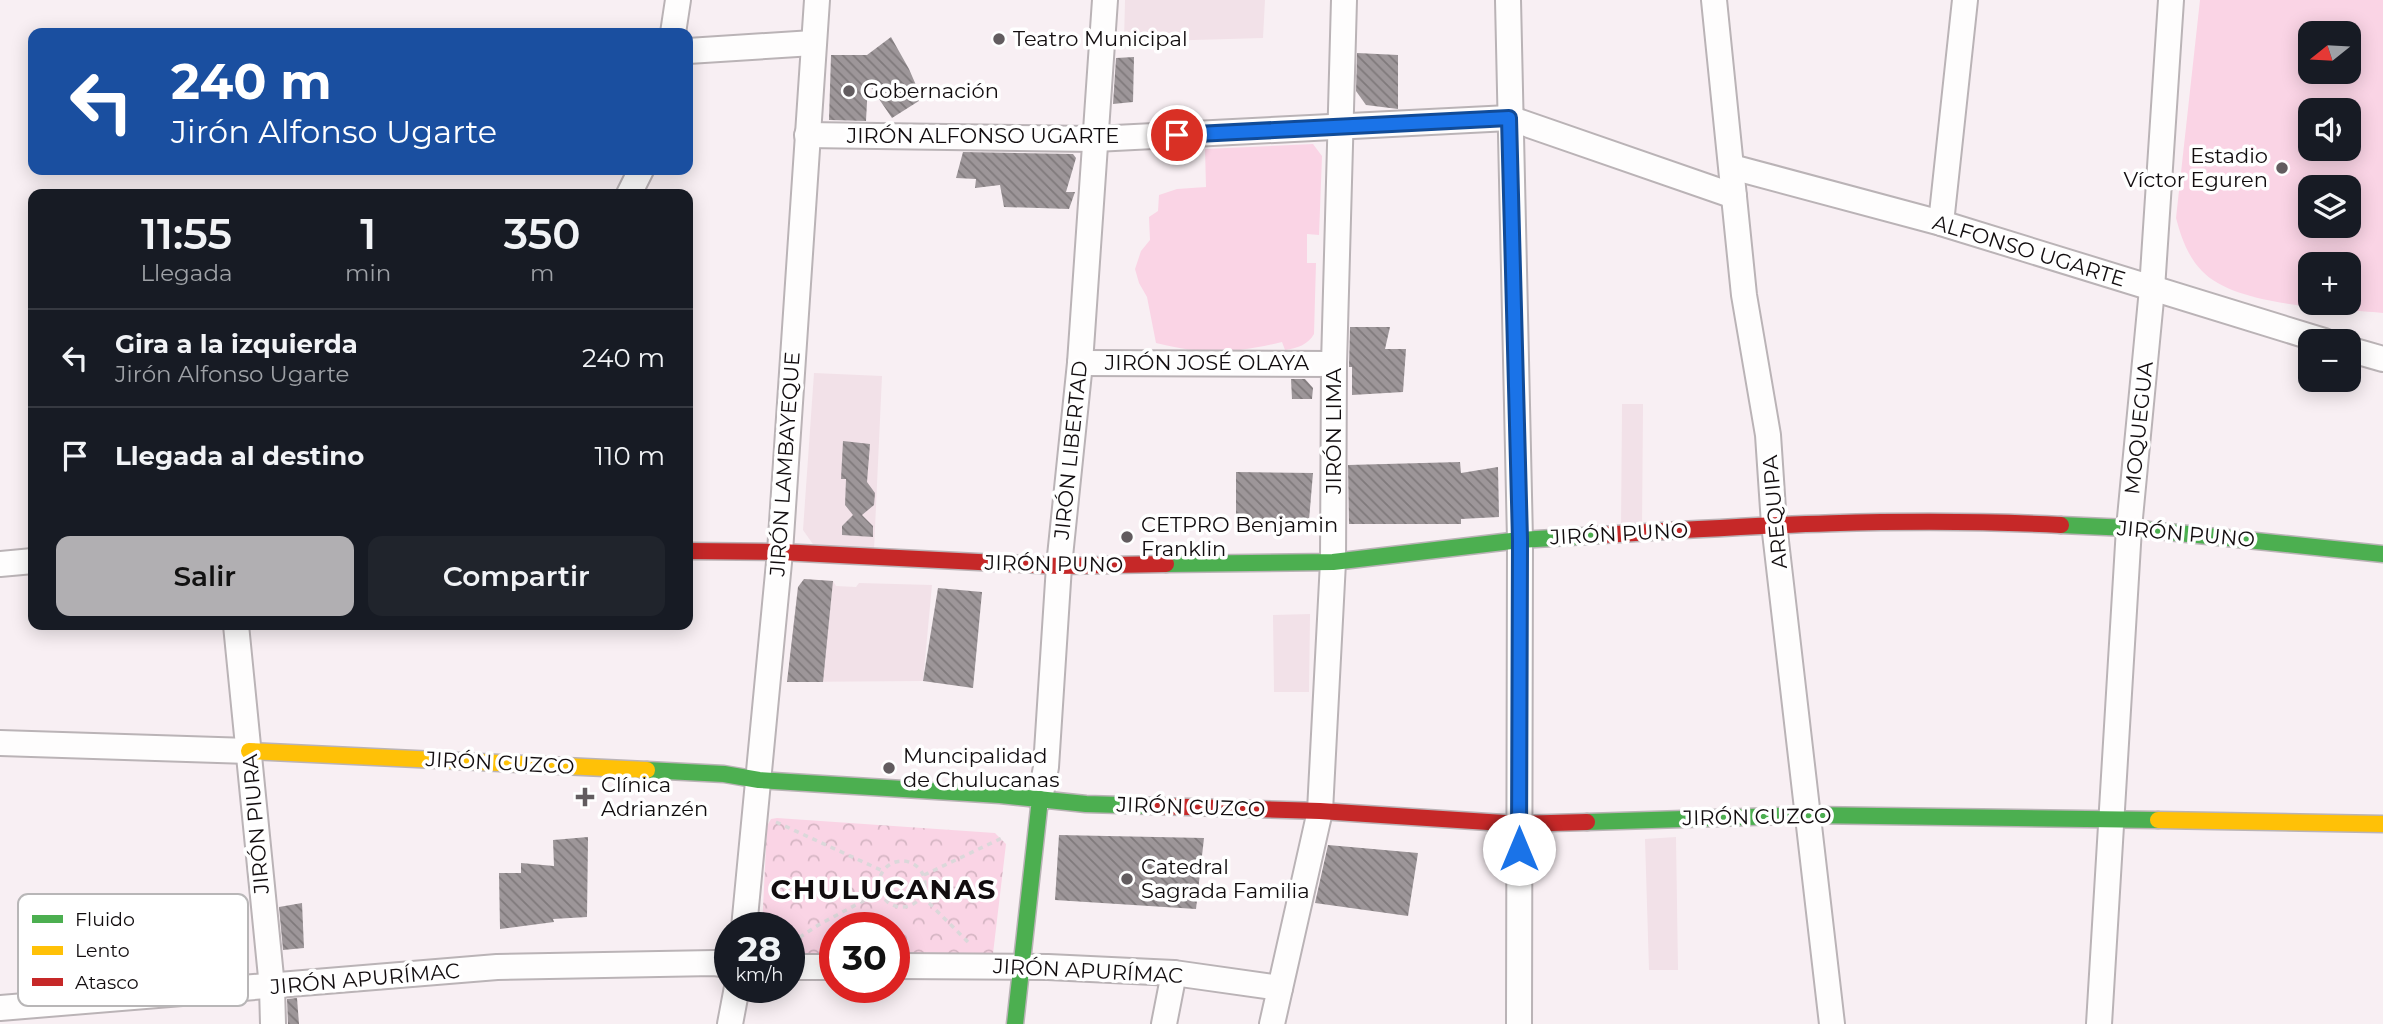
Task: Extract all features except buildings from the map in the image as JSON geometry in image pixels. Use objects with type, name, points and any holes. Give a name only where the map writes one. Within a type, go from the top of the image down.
[{"type":"street","points":[[674,28],[678,0]]},
{"type":"street","name":"JIRÓN LAMBAYEQUE","points":[[746,912],[780,552],[817,0]]},
{"type":"street","name":"JIRÓN LIBERTAD","points":[[1015,1024],[1024,967],[1025,934],[1040,799],[1046,767],[1059,566],[1080,363],[1105,0]]},
{"type":"street","name":"JIRÓN LIMA","points":[[1272,1024],[1320,811],[1333,562],[1334,364],[1344,0]]},
{"type":"street","points":[[1508,0],[1520,540],[1519,1024]]},
{"type":"street","name":"AREQUIPA","points":[[1714,0],[1744,295],[1768,435],[1774,524],[1832,1024]]},
{"type":"street","points":[[1941,223],[1965,0]]},
{"type":"street","name":"MOQUEGUA","points":[[2099,1024],[2129,528],[2152,289],[2171,0]]},
{"type":"street","points":[[693,51],[813,43]]},
{"type":"street","name":"JIRÓN ALFONSO UGARTE","points":[[807,135],[1095,139],[1509,118],[1734,195]]},
{"type":"street","name":"ALFONSO UGARTE","points":[[1732,167],[1941,223],[2298,333]]},
{"type":"street","points":[[2361,353],[2383,359]]},
{"type":"street","name":"JIRÓN JOSÉ OLAYA","points":[[1080,363],[1334,364]]},
{"type":"street","name":"JIRÓN PUNO","points":[[693,551],[780,552],[1059,566],[1333,562],[1520,540],[1774,524],[1967,520],[2129,528],[2383,554]]},
{"type":"street","points":[[0,564],[28,561]]},
{"type":"street","name":"JIRÓN PIURA","points":[[237,630],[272,987],[273,1024]]},
{"type":"street","name":"JIRÓN CUZCO","points":[[0,743],[249,751],[724,774],[758,780],[1086,804],[1320,811],[1519,824],[1809,815],[2383,824]]},
{"type":"street","name":"JIRÓN APURÍMAC","points":[[248,989],[497,968],[714,963]]},
{"type":"street","name":"JIRÓN APURÍMAC","points":[[910,966],[1174,973],[1280,988]]},
{"type":"street","points":[[1164,1024],[1174,973]]},
{"type":"street","points":[[730,1024],[734,1003]]},
{"type":"street","name":"JIRÓN APURÍMAC","points":[[0,1008],[26,1006]]},
{"type":"path","points":[[771,820],[883,871]]},
{"type":"path","points":[[924,875],[1002,838]]},
{"type":"path","points":[[905,861],[916,865],[924,875],[926,886],[922,896],[913,905],[900,907],[887,902],[880,891],[879,881],[883,871],[892,863],[905,861]]},
{"type":"path","points":[[805,934],[880,891]]},
{"type":"path","points":[[922,896],[971,945]]},
{"type":"shaded area","points":[[1125,0],[1265,0],[1263,38],[1124,42]]},
{"type":"shaded area","points":[[814,373],[882,376],[874,550],[815,547],[803,530]]},
{"type":"shaded area","points":[[1622,404],[1643,404],[1642,533],[1621,533]]},
{"type":"shaded area","points":[[804,579],[833,581],[836,586],[856,587],[859,583],[932,585],[923,681],[787,682],[798,587]]},
{"type":"shaded area","points":[[1310,614],[1309,692],[1274,692],[1273,615]]},
{"type":"shaded area","points":[[1676,837],[1678,970],[1649,970],[1645,839]]},
{"type":"green space","name":"Estadio Víctor Eguren","points":[[2200,0],[2383,0],[2383,313],[2361,311],[2361,252],[2298,252],[2298,305],[2261,299],[2218,283],[2202,271],[2183,239],[2176,218]]},
{"type":"green space","points":[[1313,144],[1322,156],[1319,235],[1307,234],[1307,263],[1316,263],[1312,338],[1302,345],[1285,350],[1282,342],[1219,352],[1190,350],[1156,343],[1147,297],[1135,269],[1141,251],[1150,240],[1149,217],[1158,211],[1159,195],[1177,189],[1206,187],[1205,149]]},
{"type":"green space","points":[[771,819],[995,833],[1006,844],[992,962],[910,965],[910,912],[819,912],[819,965],[805,964],[805,912],[763,912],[767,826]]},
{"type":"traffic: fast","points":[[2061,525],[2129,528],[2383,554]]},
{"type":"traffic: fast","points":[[1166,564],[1333,562],[1520,540],[1602,535]]},
{"type":"traffic: fast","points":[[647,770],[1000,795],[1086,804],[1155,806]]},
{"type":"traffic: fast","points":[[1015,1024],[1040,799]]},
{"type":"traffic: fast","points":[[1587,822],[1809,815],[2158,820]]},
{"type":"traffic: slow","points":[[249,751],[647,770]]},
{"type":"traffic: slow","points":[[2158,820],[2383,824]]},
{"type":"traffic: jam","points":[[1602,535],[1832,523],[2061,525]]},
{"type":"traffic: jam","points":[[693,551],[780,552],[1059,566],[1166,564]]},
{"type":"traffic: jam","points":[[1155,806],[1320,811],[1519,824],[1587,822]]},
{"type":"place","name":"Teatro Municipal","points":[[999,39]]},
{"type":"place","name":"Gobernación","points":[[849,91]]},
{"type":"place","name":"Estadio Víctor Eguren","points":[[2282,168]]},
{"type":"place","name":"CETPRO Benjamin Franklin","points":[[1127,537]]},
{"type":"place","name":"Muncipalidad de Chulucanas","points":[[889,768]]},
{"type":"place","name":"Clínica Adrianzén","points":[[585,797]]},
{"type":"place","name":"Catedral Sagrada Familia","points":[[1127,879]]},
{"type":"district","name":"CHULUCANAS","points":[[884,889]]},
{"type":"route","points":[[1177,135],[1509,118],[1520,540],[1519,849]]}]
